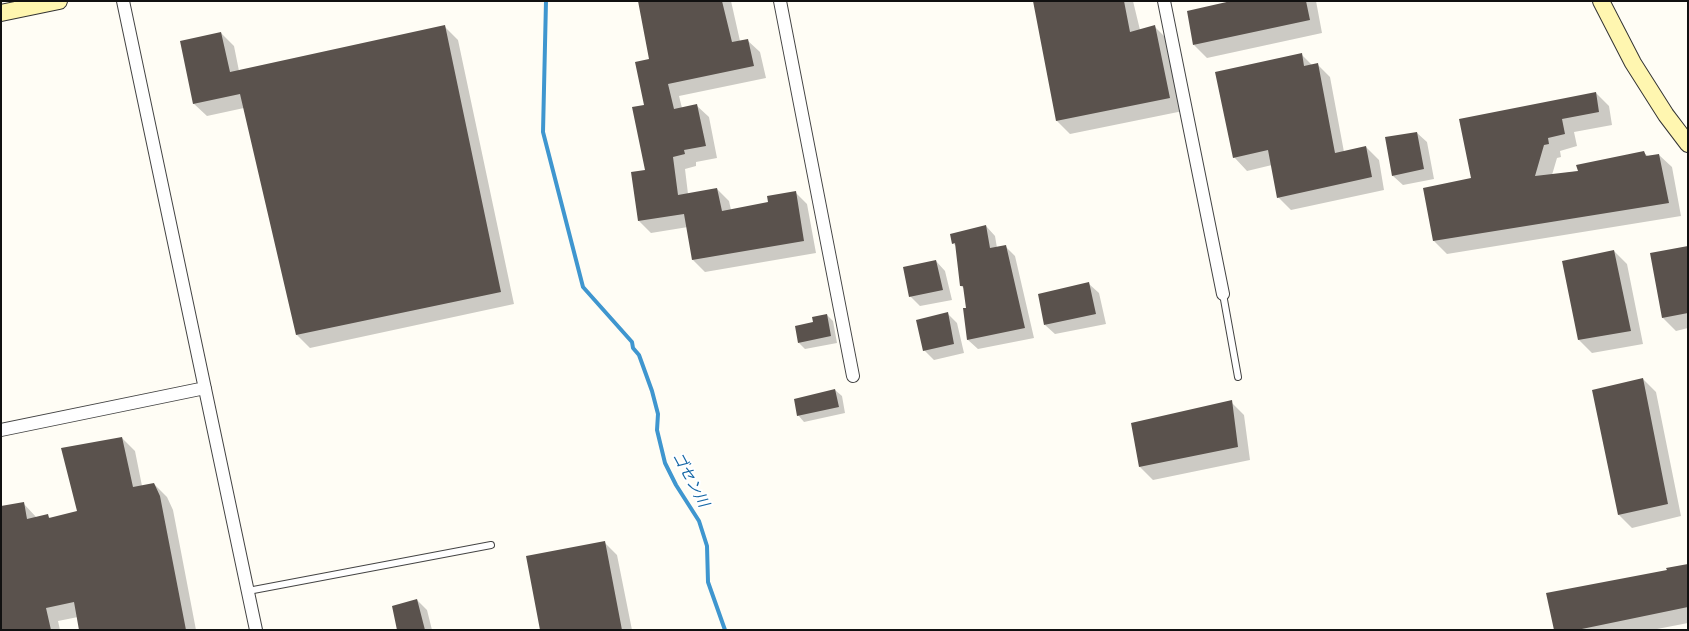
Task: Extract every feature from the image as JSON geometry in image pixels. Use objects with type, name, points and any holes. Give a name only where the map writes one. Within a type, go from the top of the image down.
[{"type":"street","points":[[1,13],[59,1]]},
{"type":"street","points":[[122,1],[256,630]]},
{"type":"street","points":[[780,1],[853,376]]},
{"type":"street","points":[[1164,1],[1223,294]]},
{"type":"street","points":[[1601,1],[1633,63],[1666,115],[1688,144]]},
{"type":"street","points":[[1,430],[205,388]]},
{"type":"lane","points":[[1223,294],[1238,377]]},
{"type":"lane","points":[[248,591],[491,546]]},
{"type":"building","points":[[638,1],[722,1],[732,42],[748,39],[754,66],[668,84],[674,109],[697,104],[706,146],[684,150],[685,154],[673,157],[678,195],[717,188],[722,211],[768,202],[767,196],[796,191],[804,241],[692,260],[684,214],[638,221],[631,172],[645,170],[632,107],[644,105],[635,62],[649,59]]},
{"type":"building","points":[[1033,1],[1124,1],[1130,32],[1155,25],[1170,98],[1056,121]]},
{"type":"building","points":[[1231,1],[1306,1],[1310,20],[1193,45],[1187,11]]},
{"type":"building","points":[[445,25],[501,292],[296,335],[240,94],[193,104],[180,41],[221,32],[230,72]]},
{"type":"building","points":[[1302,53],[1304,66],[1318,63],[1335,153],[1366,146],[1372,177],[1277,198],[1268,150],[1233,158],[1215,72]]},
{"type":"building","points":[[1596,92],[1599,112],[1562,119],[1565,134],[1548,138],[1549,144],[1544,145],[1535,176],[1578,171],[1576,165],[1644,151],[1646,156],[1659,154],[1669,203],[1433,241],[1423,188],[1471,178],[1459,119]]},
{"type":"building","points":[[1417,132],[1424,169],[1392,176],[1385,137]]},
{"type":"building","points":[[986,225],[990,248],[1006,245],[1025,328],[967,340],[963,308],[966,308],[963,286],[960,286],[955,243],[952,244],[950,234]]},
{"type":"building","points":[[1688,246],[1688,313],[1662,318],[1650,253]]},
{"type":"building","points":[[1614,250],[1631,331],[1578,340],[1562,261]]},
{"type":"building","points":[[936,260],[943,290],[909,297],[903,267]]},
{"type":"building","points":[[1089,282],[1096,314],[1044,325],[1038,294]]},
{"type":"building","points":[[948,312],[954,344],[923,351],[916,320]]},
{"type":"building","points":[[827,314],[831,336],[798,343],[795,326],[813,322],[812,317]]},
{"type":"building","points":[[1643,378],[1668,504],[1618,515],[1592,390]]},
{"type":"building","points":[[835,389],[839,407],[797,416],[794,399]]},
{"type":"building","points":[[1232,400],[1238,447],[1139,467],[1131,423]]},
{"type":"building","points":[[122,437],[133,487],[154,483],[160,496],[186,630],[79,630],[74,602],[46,608],[51,630],[1,630],[1,506],[24,502],[27,519],[48,514],[49,518],[77,511],[61,448]]},
{"type":"building","points":[[605,541],[622,630],[540,630],[526,556]]},
{"type":"building","points":[[1688,564],[1688,607],[1577,630],[1554,630],[1546,593],[1667,570],[1666,568]]},
{"type":"building","points":[[417,599],[425,630],[397,630],[392,606]]},
{"type":"waterway","name":"ゴセン川","points":[[546,1],[543,132],[583,287],[632,342],[633,348],[639,355],[652,391],[658,414],[657,430],[665,463],[676,485],[699,521],[707,546],[708,582],[725,630]]}]
